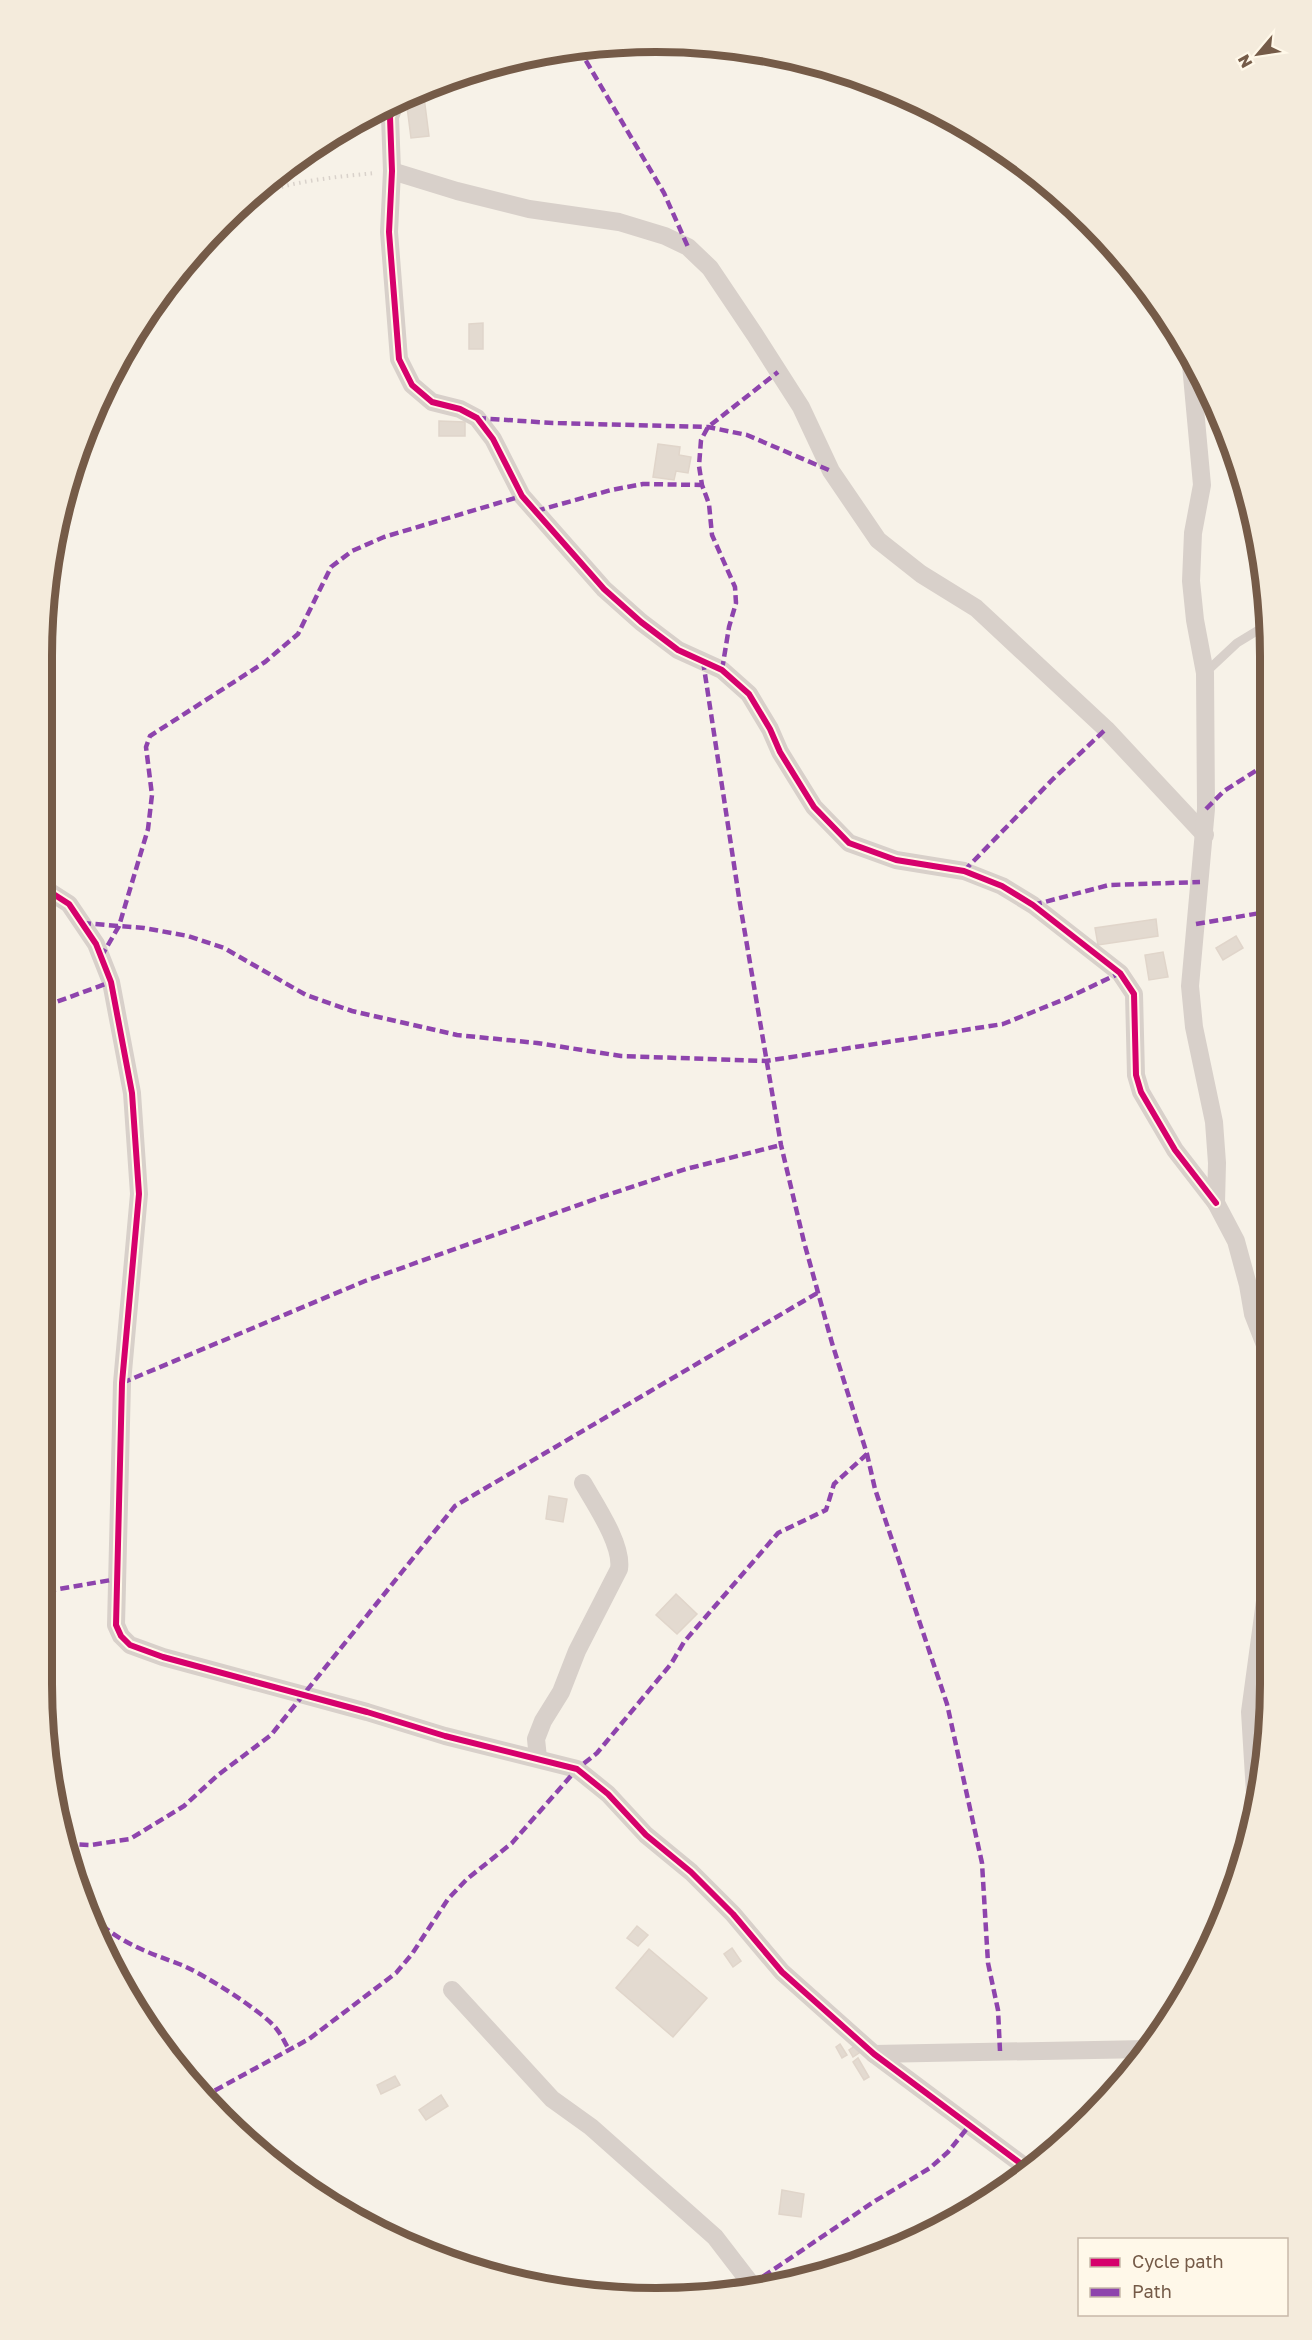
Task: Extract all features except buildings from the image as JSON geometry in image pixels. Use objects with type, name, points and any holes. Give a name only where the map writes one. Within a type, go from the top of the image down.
[{"type":"street","points":[[391,114],[392,171],[389,232],[399,359],[412,385],[432,402],[460,409],[477,418],[493,439],[522,496],[604,589],[641,622],[678,650],[722,670],[749,694],[770,729],[780,752],[814,807],[849,843],[896,860],[964,872],[1002,886],[1034,905],[1120,973],[1134,994],[1136,1076],[1141,1092],[1175,1150],[1216,1203],[1236,1241],[1253,1314],[1260,1331]]},
{"type":"street","points":[[392,171],[457,191],[529,209],[619,222],[665,236],[688,247],[710,267],[772,362],[801,407],[831,471],[878,540],[921,574],[976,608],[1106,729],[1205,835]]},
{"type":"street","points":[[1192,380],[1202,485],[1194,534],[1191,581],[1194,620],[1205,673],[1205,835],[1190,986],[1194,1027],[1214,1122],[1217,1163],[1216,1203]]},
{"type":"street","points":[[52,893],[69,904],[96,944],[111,982],[132,1093],[139,1194],[122,1383],[116,1624],[121,1636],[130,1646],[163,1658],[368,1712],[445,1736],[577,1769],[608,1794],[646,1834],[691,1872],[733,1914],[782,1972],[874,2054],[1021,2164]]},
{"type":"street","points":[[538,1758],[536,1739],[543,1721],[561,1692],[577,1652],[619,1569],[620,1562],[607,1525],[583,1483]]},
{"type":"street","points":[[1253,1767],[1250,1712],[1260,1636]]},
{"type":"street","points":[[1254,1679],[1260,1674]]},
{"type":"street","points":[[452,1990],[552,2099],[591,2127],[715,2237],[748,2280]]},
{"type":"street","points":[[874,2054],[1136,2049]]},
{"type":"lane","points":[[1205,673],[1236,643],[1259,630]]},
{"type":"path","points":[[273,190],[322,179],[392,171]]},
{"type":"marked path","points":[[584,57],[664,193],[688,247]]},
{"type":"marked path","points":[[722,670],[729,627],[736,603],[735,587],[712,535],[709,504],[702,485],[699,466],[701,440],[708,427],[778,372]]},
{"type":"marked path","points":[[477,418],[553,423],[708,427],[747,435],[831,471]]},
{"type":"marked path","points":[[536,511],[611,490],[643,484],[702,485]]},
{"type":"marked path","points":[[101,957],[119,926],[148,829],[152,795],[146,747],[150,736],[265,662],[298,634],[331,567],[352,551],[384,537],[522,496]]},
{"type":"marked path","points":[[703,661],[740,904],[781,1145],[804,1242],[832,1343],[867,1454],[875,1489],[947,1704],[982,1863],[988,1963],[998,2010],[1000,2051]]},
{"type":"marked path","points":[[964,871],[1053,779],[1106,729]]},
{"type":"marked path","points":[[1206,809],[1224,791],[1260,768]]},
{"type":"marked path","points":[[1033,905],[1109,885],[1200,882]]},
{"type":"marked path","points":[[1196,924],[1260,913]]},
{"type":"marked path","points":[[82,923],[144,928],[188,936],[224,948],[306,995],[352,1011],[457,1035],[537,1043],[621,1056],[766,1061],[1003,1024],[1065,999],[1120,973]]},
{"type":"marked path","points":[[52,1003],[111,982]]},
{"type":"marked path","points":[[122,1383],[365,1281],[686,1169],[781,1145]]},
{"type":"marked path","points":[[74,1844],[91,1845],[130,1839],[184,1806],[218,1775],[271,1735],[455,1506],[819,1292]]},
{"type":"marked path","points":[[212,2092],[309,2039],[396,1973],[412,1954],[448,1899],[467,1879],[512,1843],[577,1769],[597,1753],[671,1664],[684,1642],[778,1533],[826,1510],[834,1484],[867,1454]]},
{"type":"marked path","points":[[52,1590],[117,1579]]},
{"type":"marked path","points":[[103,1926],[144,1950],[189,1968],[244,2002],[275,2027],[290,2051]]},
{"type":"marked path","points":[[761,2278],[875,2201],[930,2168],[948,2152],[969,2126]]},
{"type":"cycle path","points":[[391,114],[392,171],[389,232],[399,359],[412,385],[432,402],[460,409],[477,418],[493,439],[522,496],[604,589],[641,622],[678,650],[722,670],[749,694],[770,729],[780,752],[814,807],[849,843],[896,860],[964,871],[1002,886],[1033,905],[1120,973],[1134,994],[1136,1075],[1141,1092],[1175,1150],[1216,1203]]},
{"type":"cycle path","points":[[52,893],[69,904],[96,944],[111,982],[132,1093],[139,1194],[122,1383],[116,1625],[121,1636],[130,1645],[163,1657],[367,1712],[445,1736],[577,1769],[608,1794],[646,1835],[691,1872],[733,1914],[782,1972],[874,2054],[1021,2164]]}]
